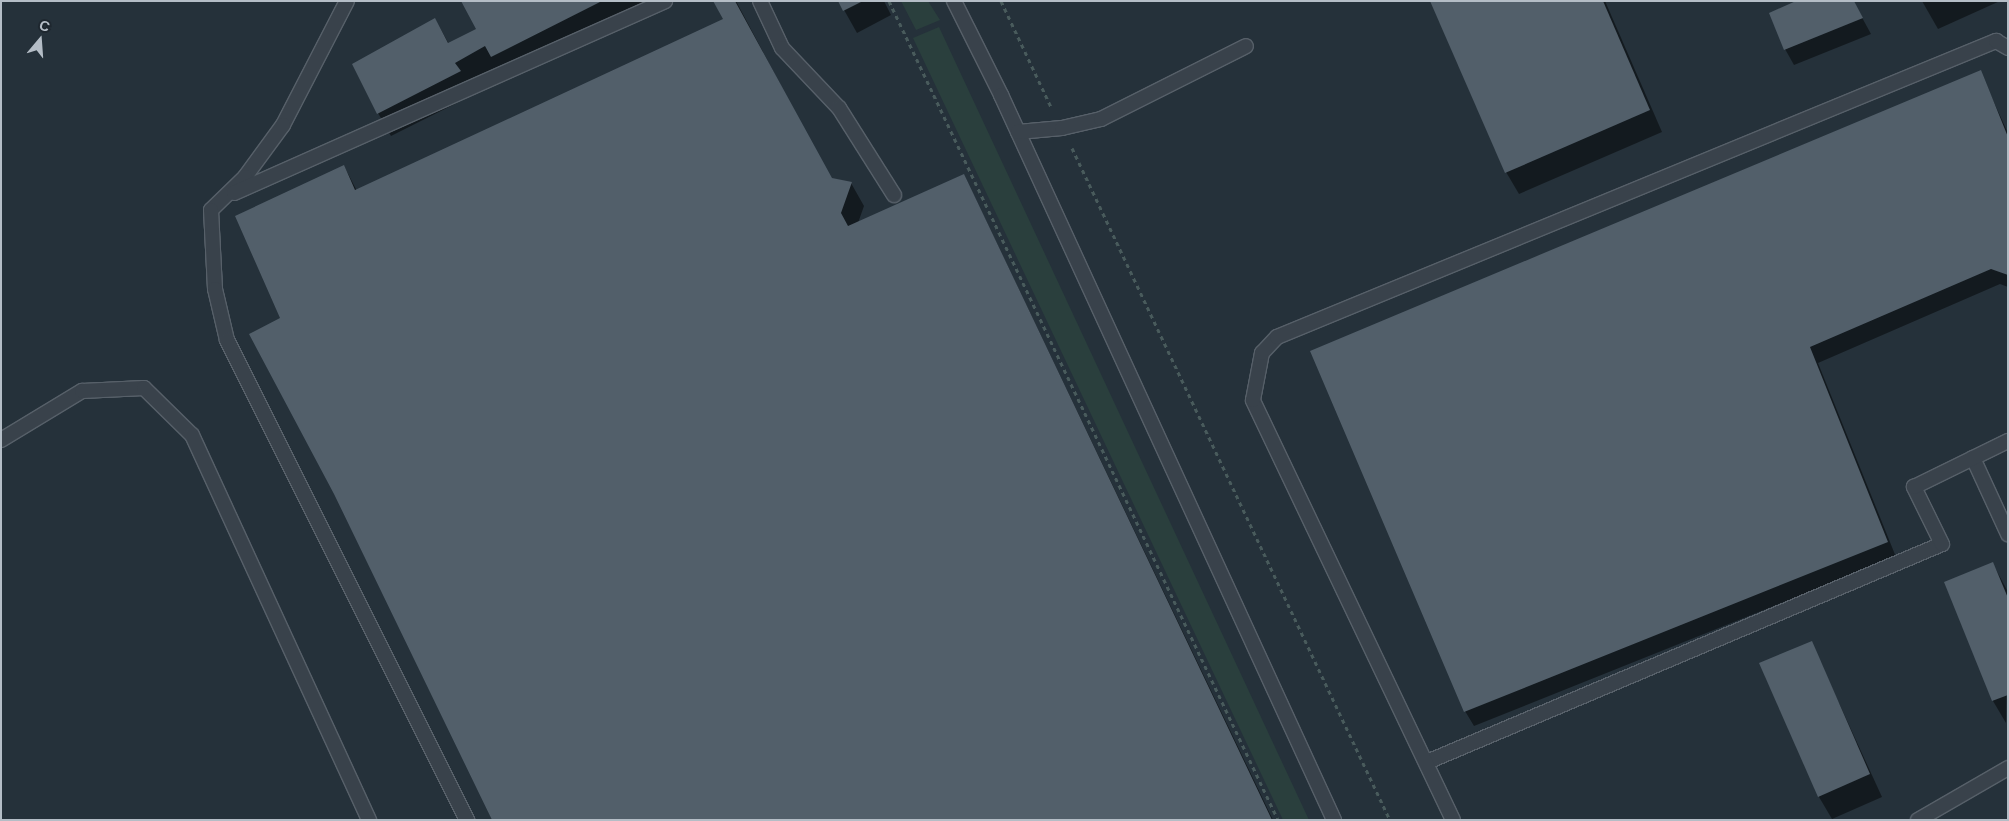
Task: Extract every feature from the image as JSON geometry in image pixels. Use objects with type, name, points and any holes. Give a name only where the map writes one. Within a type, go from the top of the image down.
[{"type":"lane","points":[[347,1],[283,125],[245,177],[211,210],[215,289],[227,340],[467,820]]},
{"type":"lane","points":[[225,196],[665,1]]},
{"type":"lane","points":[[760,1],[782,48],[840,108],[894,195]]},
{"type":"lane","points":[[954,1],[1018,132],[1334,820]]},
{"type":"lane","points":[[1454,820],[1253,400],[1262,353],[1277,338],[1996,41],[2008,48]]},
{"type":"lane","points":[[1018,132],[1062,128],[1101,119],[1246,46]]},
{"type":"lane","points":[[1,440],[82,391],[144,388],[192,434],[369,820]]},
{"type":"lane","points":[[1427,762],[1942,544],[1914,486],[2008,442]]},
{"type":"lane","points":[[1973,458],[2008,534]]},
{"type":"lane","points":[[1918,820],[2008,768]]},
{"type":"path","points":[[888,1],[1278,820]]},
{"type":"path","points":[[1001,1],[1390,820]]},
{"type":"green space","points":[[901,1],[928,1],[940,20],[916,30]]},
{"type":"green space","points":[[939,27],[1309,820],[1283,820],[913,38]]},
{"type":"building","points":[[461,1],[602,1],[491,57],[485,46],[455,63],[461,71],[377,114],[352,64],[435,18],[448,43],[476,29]]},
{"type":"building","points":[[713,1],[735,1],[832,178],[852,182],[841,213],[848,226],[964,174],[1272,820],[492,820],[334,494],[249,334],[280,318],[235,216],[344,165],[355,190],[723,19]]},
{"type":"building","points":[[838,1],[863,1],[843,11]]},
{"type":"building","points":[[1430,1],[1603,1],[1650,110],[1505,173]]},
{"type":"building","points":[[1796,1],[1854,1],[1863,18],[1784,50],[1769,13]]},
{"type":"building","points":[[1981,70],[2008,137],[2008,275],[1991,269],[1810,347],[1888,542],[1464,712],[1310,351]]},
{"type":"building","points":[[1993,562],[2008,598],[2008,695],[1992,701],[1944,582]]},
{"type":"building","points":[[1812,641],[1870,774],[1818,797],[1759,663]]}]
